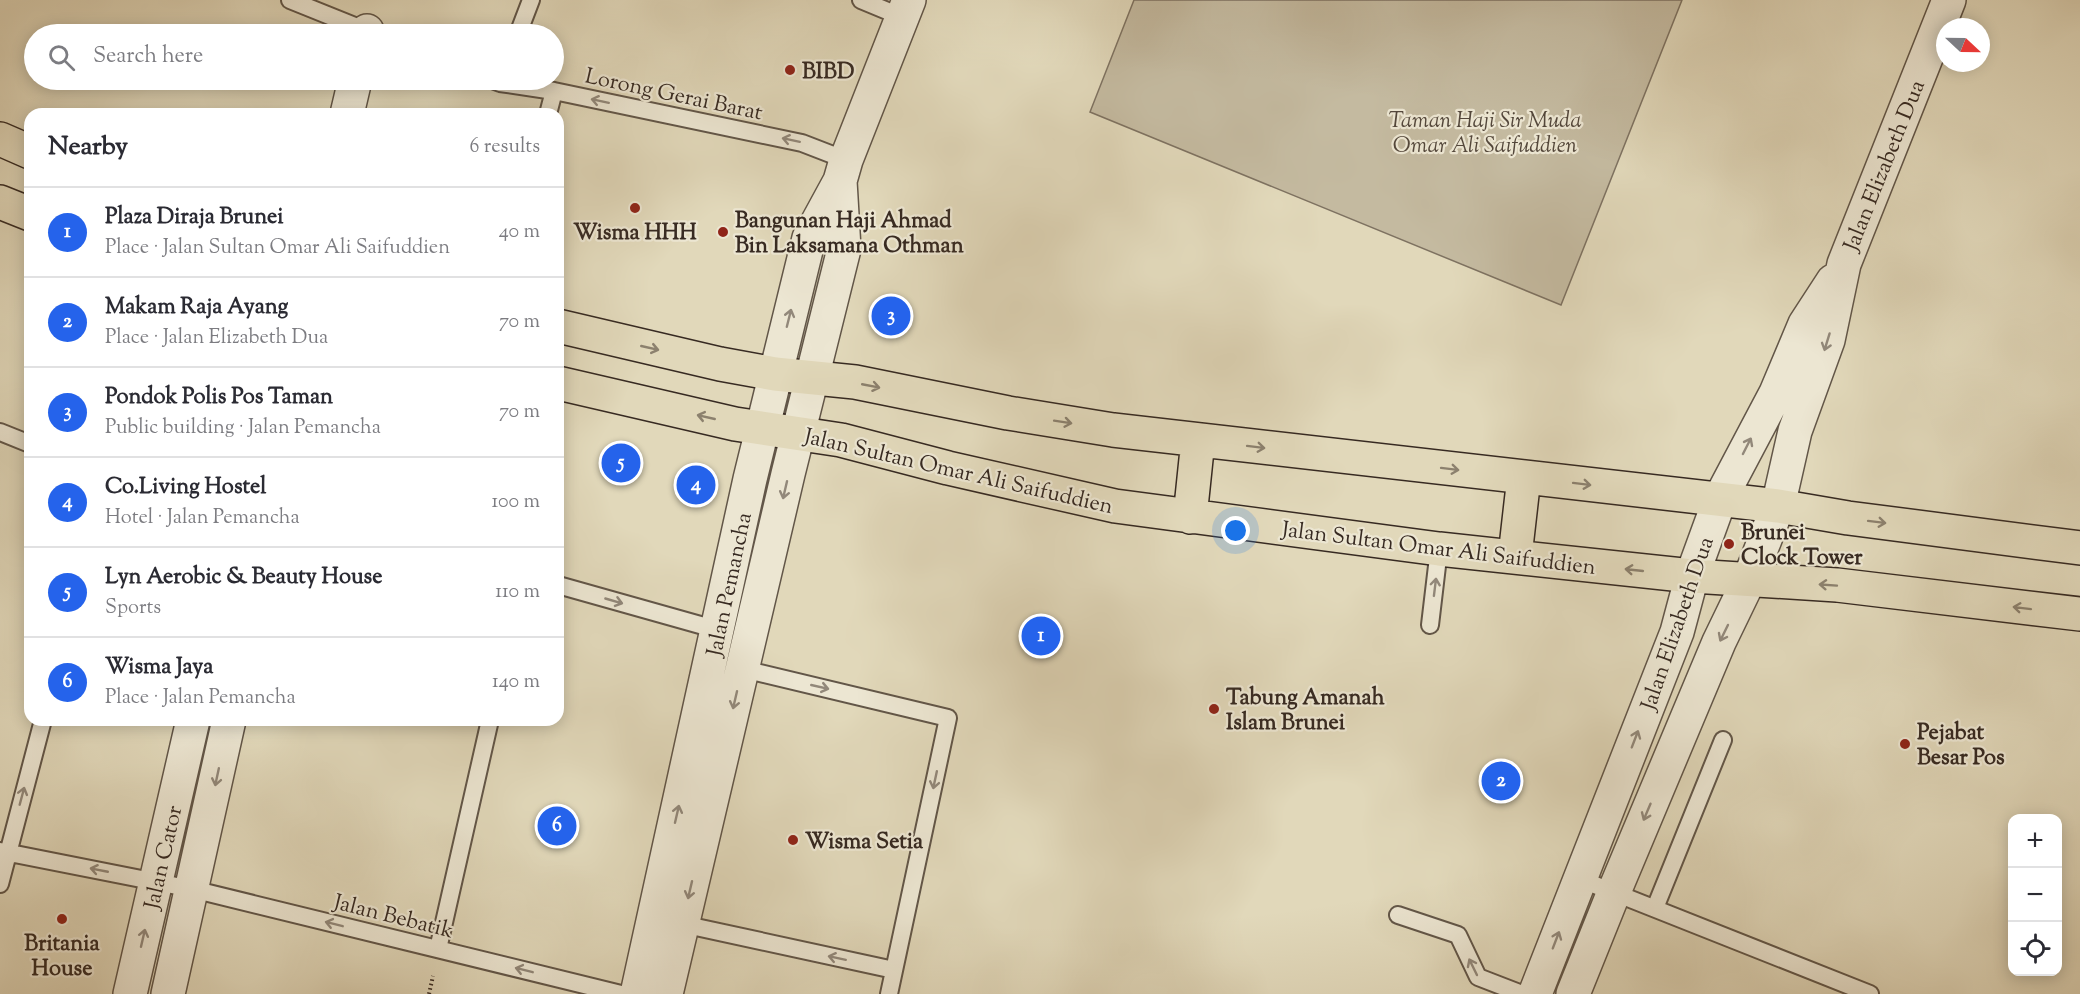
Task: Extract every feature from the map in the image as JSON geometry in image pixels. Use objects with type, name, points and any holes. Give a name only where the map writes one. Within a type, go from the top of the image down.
[{"type":"main road","points":[[0,139],[24,149]]},
{"type":"main road","points":[[0,202],[24,212]]},
{"type":"main road","points":[[564,327],[720,364],[775,374],[855,382],[1008,413],[1113,430],[1778,506],[1848,518],[2080,548]]},
{"type":"main road","name":"Jalan Sultan Omar Ali Saifuddien","points":[[564,384],[763,428],[841,440],[948,468],[1104,504],[1439,549],[1692,576],[1836,585],[2080,614]]},
{"type":"main road","points":[[1190,517],[1198,440]]},
{"type":"main road","points":[[1515,556],[1524,477]]},
{"type":"street","name":"Jalan Elizabeth Dua","points":[[1574,994],[1614,892],[1719,642],[1749,580],[1778,506],[1795,431],[1828,340],[1844,264],[1949,0]]},
{"type":"street","name":"Jalan Pemancha","points":[[637,994],[775,374],[808,238],[843,170],[905,8]]},
{"type":"street","points":[[349,108],[353,90]]},
{"type":"street","name":"Jalan Pemancha","points":[[666,994],[798,433],[844,249],[843,170]]},
{"type":"street","name":"Jalan Elizabeth Dua","points":[[1534,994],[1677,632],[1692,576],[1720,499],[1776,393],[1805,324],[1844,264]]},
{"type":"street","name":"Jalan Cator","points":[[130,994],[192,726]]},
{"type":"street","name":"Jalan Cator","points":[[168,994],[228,726]]},
{"type":"lane","points":[[290,0],[348,24]]},
{"type":"lane","points":[[522,24],[531,0]]},
{"type":"lane","points":[[861,0],[905,8]]},
{"type":"lane","name":"Lorong Gerai Barat","points":[[548,90],[802,143],[843,170]]},
{"type":"lane","points":[[550,108],[554,91]]},
{"type":"lane","points":[[0,432],[24,442]]},
{"type":"lane","points":[[1431,626],[1439,549]]},
{"type":"lane","points":[[564,587],[718,630]]},
{"type":"lane","points":[[742,669],[948,718],[889,994]]},
{"type":"lane","points":[[0,884],[4,852],[41,726]]},
{"type":"lane","points":[[438,949],[489,726]]},
{"type":"lane","points":[[1655,908],[1722,740]]},
{"type":"lane","name":"Jalan Bebatik","points":[[4,852],[192,889],[621,994]]},
{"type":"lane","points":[[1580,879],[1870,994]]},
{"type":"lane","points":[[1398,915],[1458,935],[1478,977],[1522,994]]},
{"type":"lane","points":[[682,924],[894,970]]},
{"type":"green space","name":"Taman Haji Sir Muda Omar Ali Saifuddien","points":[[1134,0],[1682,0],[1561,305],[1090,112]]},
{"type":"place","name":"BIBD","points":[[790,70]]},
{"type":"place","name":"Wisma HHH","points":[[635,208]]},
{"type":"place","name":"Bangunan Haji Ahmad Bin Laksamana Othman","points":[[723,232]]},
{"type":"place","name":"Pondok Polis Pos Taman","points":[[891,316]]},
{"type":"place","name":"Lyn Aerobic & Beauty House","points":[[621,463]]},
{"type":"place","name":"Co.Living Hostel","points":[[696,485]]},
{"type":"place","name":"Brunei Clock Tower","points":[[1729,544]]},
{"type":"place","name":"Plaza Diraja Brunei","points":[[1041,636]]},
{"type":"place","name":"Tabung Amanah Islam Brunei","points":[[1214,709]]},
{"type":"place","name":"Pejabat Besar Pos","points":[[1905,744]]},
{"type":"place","name":"Makam Raja Ayang","points":[[1501,781]]},
{"type":"place","name":"Wisma Jaya","points":[[557,826]]},
{"type":"place","name":"Wisma Setia","points":[[793,840]]},
{"type":"place","name":"Britania House","points":[[62,919]]}]
